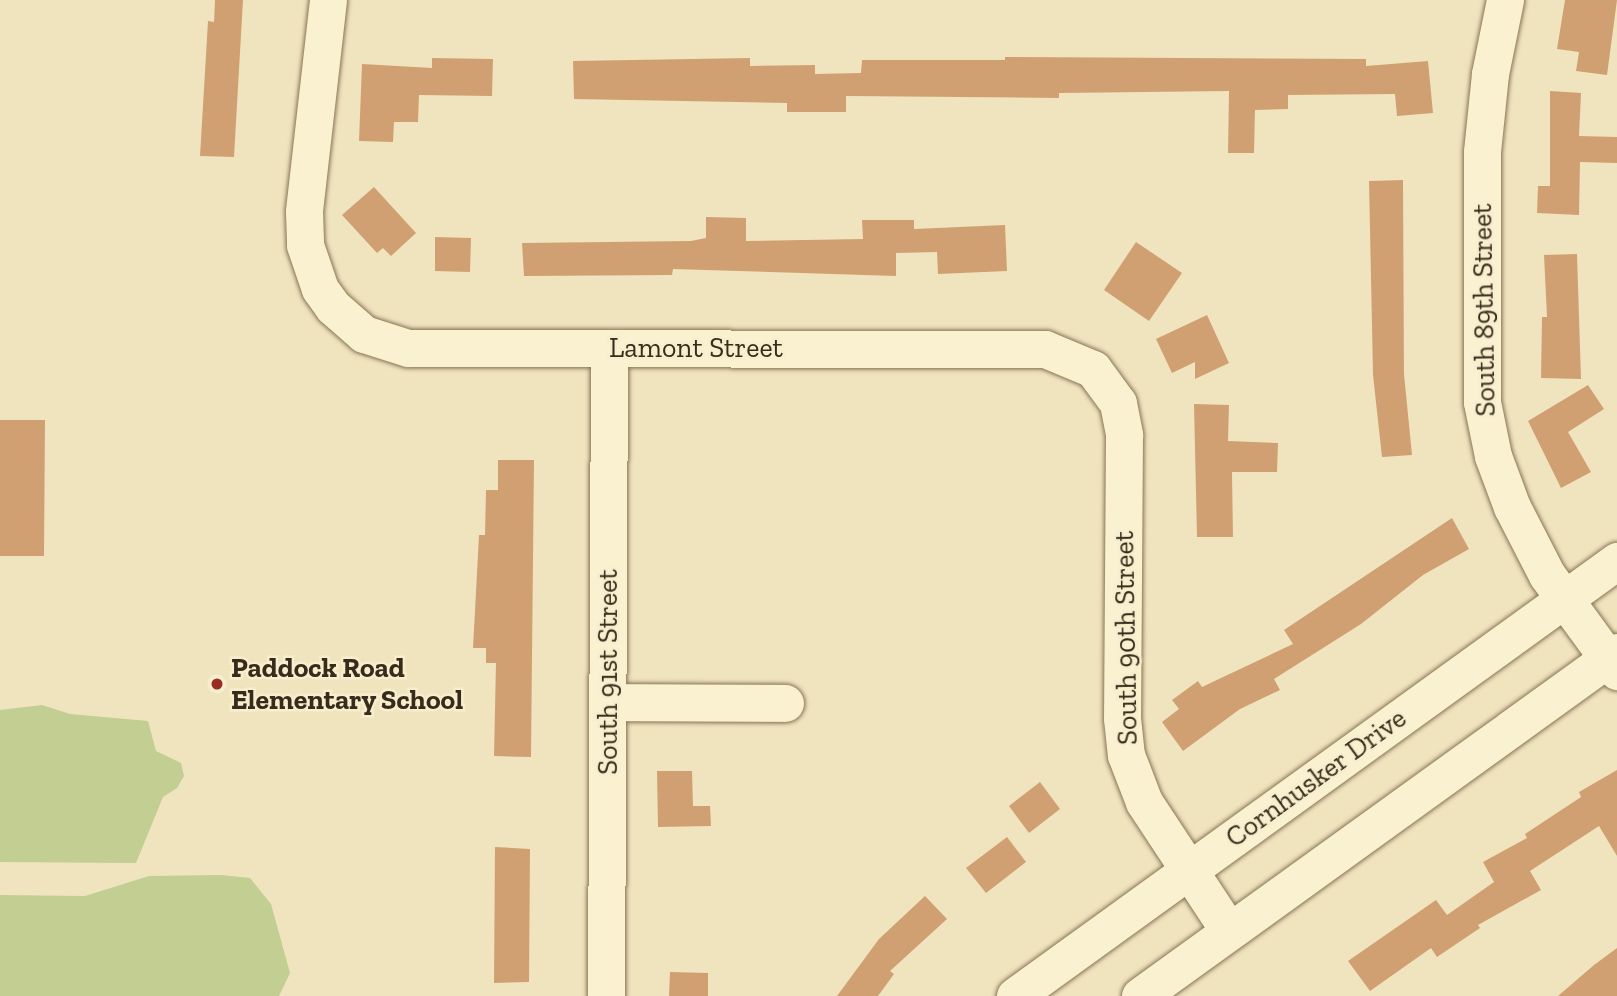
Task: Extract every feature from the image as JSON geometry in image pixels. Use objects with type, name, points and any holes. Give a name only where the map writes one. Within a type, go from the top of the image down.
[{"type":"street","name":"Lamont Street","points":[[328,0],[304,212],[305,245],[320,289],[333,307],[365,334],[390,345],[1045,349],[1093,369],[1118,402]]},
{"type":"street","name":"South 89th Street","points":[[1504,0],[1490,74],[1482,152],[1482,402],[1493,456],[1512,507],[1547,575],[1614,660]]},
{"type":"street","name":"South 91st Street","points":[[606,996],[609,348]]},
{"type":"street","name":"South 90th Street","points":[[1118,402],[1124,435],[1122,718],[1126,755],[1144,802],[1229,930]]},
{"type":"street","name":"Cornhusker Drive","points":[[1015,996],[1617,561]]},
{"type":"street","points":[[1140,996],[1229,930],[1614,660]]},
{"type":"street","points":[[608,702],[785,704]]},
{"type":"green space","points":[[42,705],[70,714],[148,721],[156,751],[181,763],[184,776],[177,788],[163,797],[136,863],[0,862],[0,710]]},
{"type":"green space","points":[[221,875],[250,878],[271,904],[290,973],[279,996],[0,996],[0,895],[85,896],[149,876]]},
{"type":"building","points":[[215,0],[243,0],[234,157],[200,156],[208,21],[214,22]]},
{"type":"building","points":[[1565,0],[1617,0],[1607,75],[1576,71],[1579,52],[1557,49]]},
{"type":"building","points":[[1005,57],[1366,59],[1366,66],[1428,61],[1433,113],[1397,116],[1395,94],[1288,95],[1288,109],[1255,110],[1254,153],[1228,153],[1229,91],[1059,93],[1059,98],[846,96],[846,112],[787,112],[787,103],[574,99],[573,61],[750,58],[750,66],[815,65],[815,74],[861,73],[862,60],[1005,60]]},
{"type":"building","points":[[432,58],[493,59],[492,96],[419,95],[418,122],[394,122],[393,142],[359,141],[362,64],[432,68]]},
{"type":"building","points":[[1550,91],[1581,93],[1579,136],[1617,137],[1617,163],[1580,162],[1579,215],[1537,213],[1538,186],[1550,186]]},
{"type":"building","points":[[1403,180],[1404,374],[1412,455],[1382,457],[1373,375],[1369,181]]},
{"type":"building","points":[[374,187],[416,233],[391,256],[383,248],[377,253],[342,215]]},
{"type":"building","points":[[706,217],[746,218],[746,241],[863,239],[862,220],[914,220],[914,229],[1005,225],[1007,271],[938,274],[937,252],[896,253],[896,276],[673,269],[672,275],[524,276],[522,243],[691,241],[706,238]]},
{"type":"building","points":[[435,237],[471,238],[470,272],[435,271]]},
{"type":"building","points":[[1136,242],[1182,273],[1149,321],[1104,290]]},
{"type":"building","points":[[1577,254],[1581,379],[1541,378],[1542,317],[1547,317],[1544,255]]},
{"type":"building","points":[[1207,315],[1229,363],[1195,379],[1195,362],[1172,373],[1156,339]]},
{"type":"building","points":[[1588,385],[1604,409],[1568,432],[1591,472],[1561,488],[1528,421]]},
{"type":"building","points":[[1194,404],[1229,405],[1228,441],[1278,443],[1277,472],[1232,472],[1233,537],[1197,537]]},
{"type":"building","points":[[0,420],[45,420],[44,556],[0,556]]},
{"type":"building","points":[[498,460],[534,460],[531,757],[494,756],[496,663],[486,663],[486,648],[473,648],[479,535],[485,535],[486,490],[498,490]]},
{"type":"building","points":[[1452,518],[1469,549],[1423,575],[1361,624],[1274,679],[1280,690],[1240,709],[1183,751],[1162,722],[1179,709],[1172,700],[1198,681],[1202,687],[1293,644],[1284,630]]},
{"type":"building","points":[[1617,770],[1617,856],[1599,826],[1530,871],[1541,890],[1478,925],[1480,928],[1437,957],[1431,948],[1370,991],[1348,961],[1436,900],[1447,915],[1494,882],[1483,862],[1527,838],[1525,834],[1581,797],[1579,792]]},
{"type":"building","points":[[657,771],[692,771],[693,806],[710,806],[711,826],[658,827]]},
{"type":"building","points":[[1040,782],[1060,809],[1029,833],[1009,806]]},
{"type":"building","points":[[1007,837],[1026,862],[986,893],[966,868]]},
{"type":"building","points":[[495,847],[530,849],[529,982],[494,983]]},
{"type":"building","points":[[925,896],[947,919],[890,971],[894,974],[878,996],[837,996],[879,939]]},
{"type":"building","points":[[1617,948],[1617,996],[1558,996],[1594,965]]},
{"type":"building","points":[[670,972],[708,973],[708,996],[669,996]]},
{"type":"place","name":"Paddock Road Elementary School","points":[[217,684]]}]
